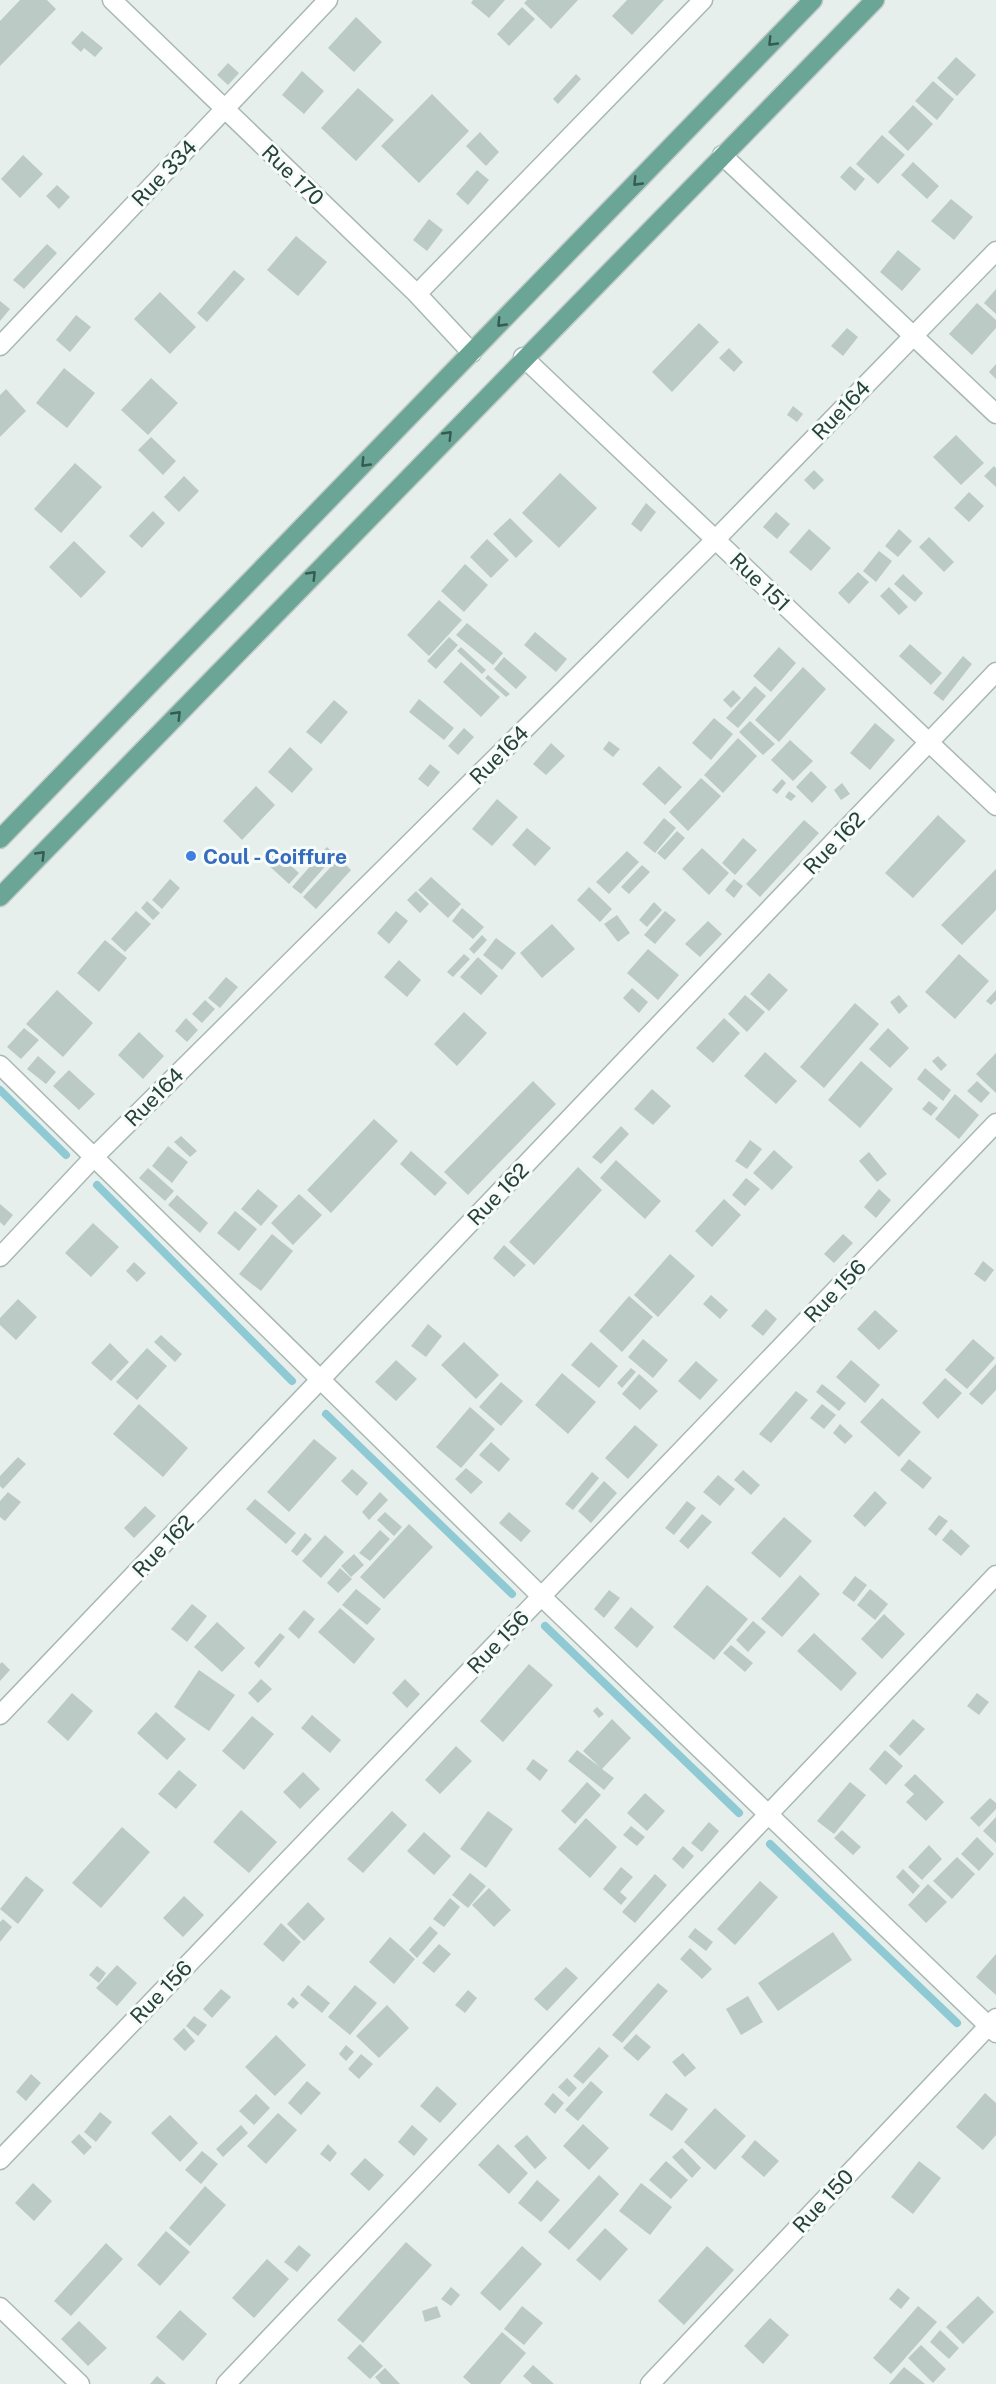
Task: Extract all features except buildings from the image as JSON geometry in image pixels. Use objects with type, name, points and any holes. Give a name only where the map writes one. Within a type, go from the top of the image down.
[{"type":"main road","points":[[0,839],[813,0]]},
{"type":"main road","points":[[0,897],[523,357],[875,0]]},
{"type":"street","name":"Rue 170","points":[[112,0],[417,294],[472,353]]},
{"type":"street","name":"Rue 334","points":[[0,346],[328,0]]},
{"type":"street","points":[[417,294],[703,0]]},
{"type":"street","points":[[722,155],[996,414]]},
{"type":"street","name":"Rue164","points":[[0,1257],[95,1156],[715,540],[996,250]]},
{"type":"street","name":"Rue 151","points":[[523,357],[996,806]]},
{"type":"street","name":"Rue 162","points":[[0,1715],[996,672]]},
{"type":"street","points":[[0,1065],[541,1596],[768,1815],[993,2025]]},
{"type":"street","name":"Rue 156","points":[[0,2160],[996,1123]]},
{"type":"street","points":[[226,2384],[996,1575]]},
{"type":"street","name":"Rue 150","points":[[650,2384],[993,2025]]},
{"type":"street","points":[[0,2307],[80,2384]]},
{"type":"waterway","points":[[0,1090],[66,1155]]},
{"type":"waterway","points":[[97,1185],[292,1381]]},
{"type":"waterway","points":[[326,1414],[512,1594]]},
{"type":"waterway","points":[[545,1626],[739,1813]]},
{"type":"waterway","points":[[770,1844],[957,2023]]},
{"type":"place","name":"Coul - Coiffure","points":[[191,856]]}]
